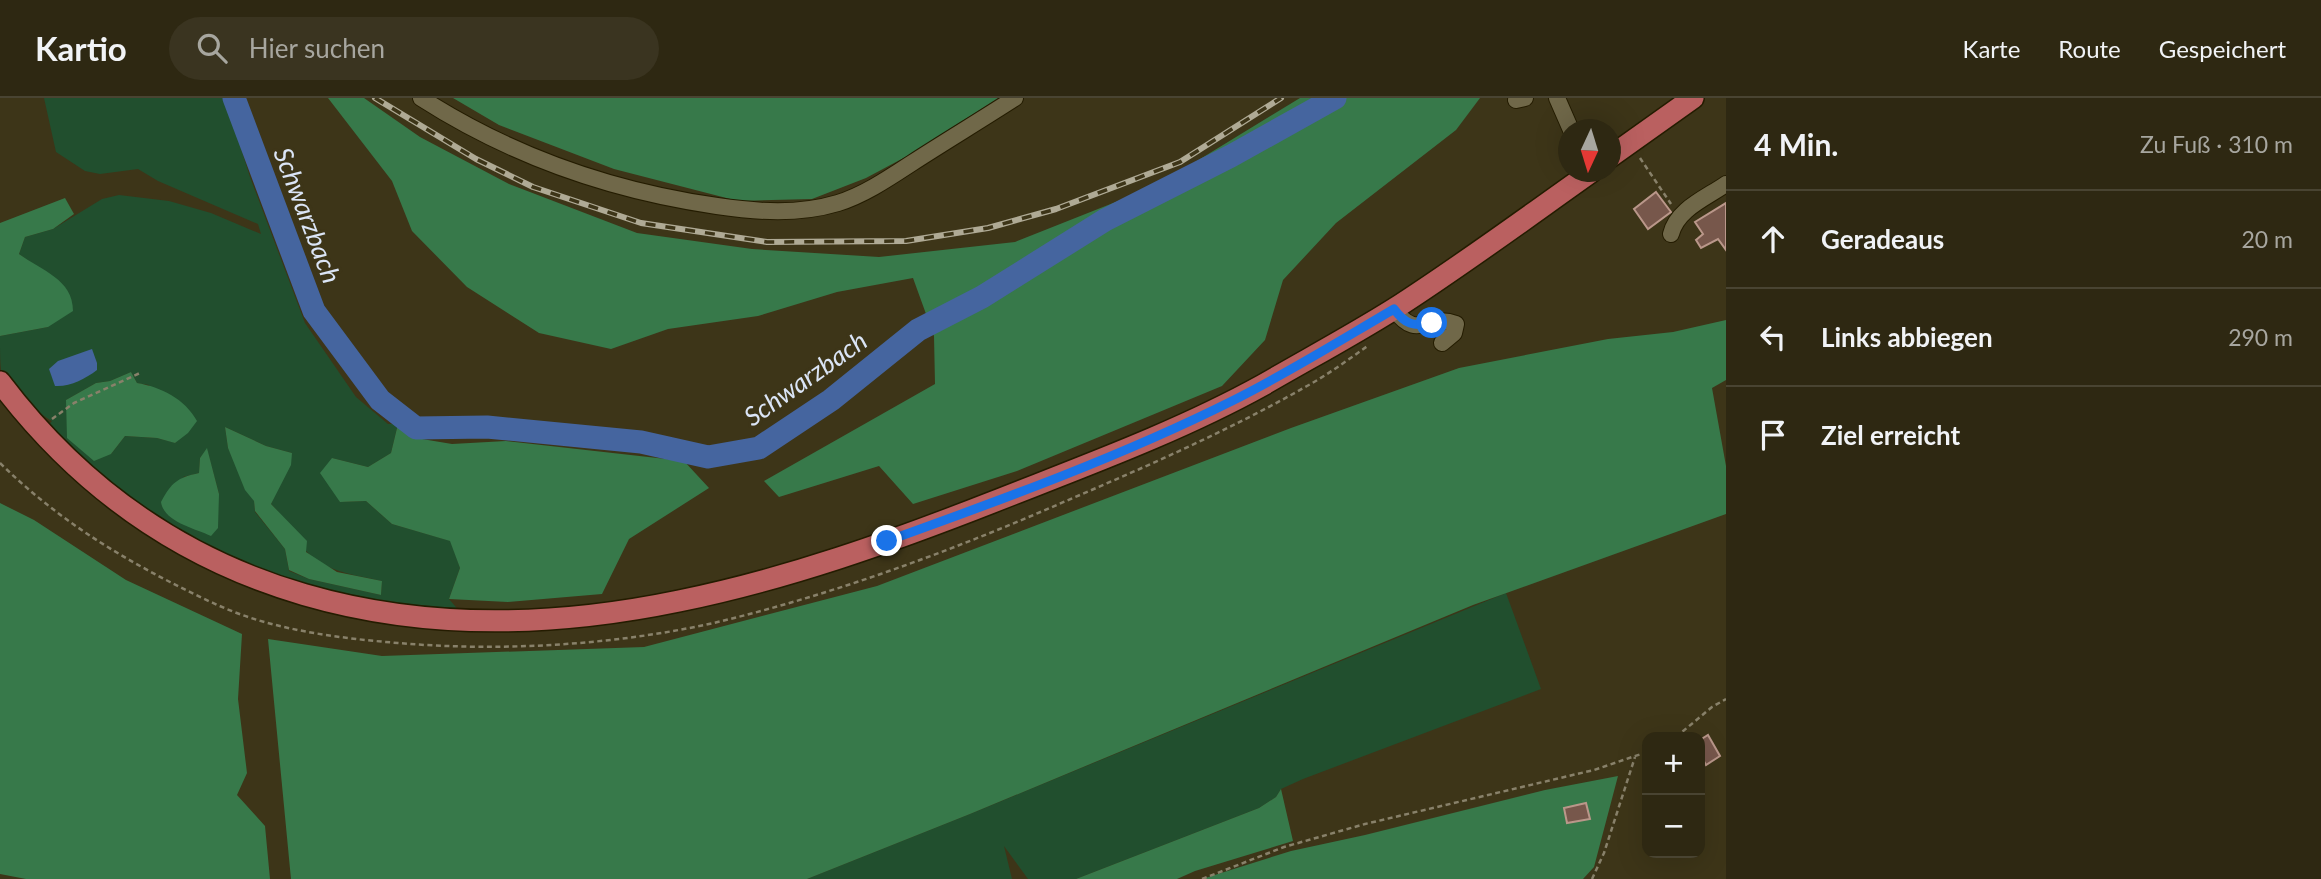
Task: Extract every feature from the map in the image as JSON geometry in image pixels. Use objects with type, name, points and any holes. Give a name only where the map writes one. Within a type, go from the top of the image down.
[{"type":"main road","points":[[1621,151],[1693,98]]},
{"type":"main road","points":[[0,382],[38,429],[91,481],[143,521],[209,558],[281,588],[371,611],[447,620],[515,621],[585,616],[675,602],[827,562],[958,515],[1101,458],[1233,401],[1394,309],[1575,182]]},
{"type":"street","points":[[421,98],[486,136],[593,178],[636,191],[694,203],[765,212],[820,208],[862,193],[1015,98]]},
{"type":"street","points":[[1557,98],[1566,119]]},
{"type":"street","points":[[1671,234],[1679,215],[1726,184]]},
{"type":"street","points":[[1394,309],[1404,322],[1416,326],[1443,319],[1456,324],[1454,333],[1442,343]]},
{"type":"path","points":[[1640,158],[1679,215]]},
{"type":"path","points":[[0,463],[29,492],[83,532],[189,592],[247,617],[349,638],[399,643],[492,648],[564,644],[720,621],[935,554],[1098,487],[1259,412],[1311,384],[1372,343]]},
{"type":"path","points":[[38,429],[74,403],[141,373]]},
{"type":"path","points":[[1682,732],[1726,699]]},
{"type":"path","points":[[1202,879],[1284,847],[1365,824],[1594,770],[1642,754]]},
{"type":"path","points":[[1592,879],[1604,853],[1635,757]]},
{"type":"green space","points":[[44,98],[225,98],[250,177],[305,323],[356,397],[388,424],[398,424],[391,453],[368,467],[332,458],[340,502],[366,501],[392,524],[451,541],[460,568],[449,599],[461,613],[427,612],[300,586],[186,538],[106,482],[48,426],[52,421],[10,383],[1,370],[0,336],[48,327],[34,265],[19,254],[25,237],[53,229],[102,199],[119,195],[169,201],[211,213],[261,234],[258,224],[158,181],[138,169],[100,174],[85,171],[56,152]],"holes":[[[131,372],[137,383],[149,385],[176,443],[157,438],[125,436],[111,454],[66,400],[96,383],[110,381]],[[225,427],[266,446],[292,453],[271,504],[315,559],[342,572],[382,581],[381,595],[309,579],[289,571],[285,549],[255,512],[254,501],[228,448]],[[207,449],[219,494],[183,477],[199,473],[200,458]]]},
{"type":"green space","points":[[328,98],[364,98],[420,137],[509,184],[637,233],[752,249],[879,257],[1015,242],[1156,186],[1300,98],[1480,98],[1456,130],[1336,223],[1283,280],[1265,340],[1222,386],[1017,471],[913,504],[879,466],[779,497],[764,481],[935,384],[934,336],[913,278],[837,292],[758,316],[668,329],[611,349],[539,333],[467,287],[412,231],[392,181]]},
{"type":"green space","points":[[453,98],[998,98],[911,154],[866,178],[812,199],[738,201],[614,169],[499,125]]},
{"type":"green space","points":[[65,198],[74,214],[53,229],[25,237],[19,254],[62,283],[72,300],[73,311],[48,327],[0,336],[0,223]]},
{"type":"green space","points":[[1726,320],[1726,380],[1712,388],[1726,466],[1726,514],[1473,605],[807,879],[291,879],[268,639],[382,656],[644,647],[877,586],[1291,428],[1459,368],[1608,339],[1673,332]]},
{"type":"green space","points":[[131,372],[137,383],[163,391],[179,400],[197,421],[188,433],[175,443],[157,438],[125,436],[111,454],[94,461],[67,438],[66,400],[96,383],[110,381]]},
{"type":"green space","points":[[398,424],[416,438],[452,444],[506,441],[684,461],[709,488],[629,539],[602,594],[508,602],[449,599],[460,568],[450,541],[392,524],[366,501],[340,502],[320,473],[332,458],[368,467],[391,453]]},
{"type":"green space","points":[[225,427],[266,446],[292,453],[291,465],[271,504],[307,541],[306,552],[337,572],[382,581],[381,595],[309,579],[289,570],[285,549],[255,511],[254,501],[245,490],[228,448]]},
{"type":"green space","points":[[207,448],[219,494],[218,528],[211,536],[168,515],[161,502],[176,482],[199,473],[200,458]]},
{"type":"green space","points":[[0,503],[34,520],[126,580],[242,634],[238,699],[247,773],[237,795],[265,826],[270,879],[26,879],[0,874]]},
{"type":"green space","points":[[1506,593],[1541,689],[1303,779],[1281,789],[1276,797],[1259,808],[1076,879],[1028,879],[1004,846],[1012,879],[807,879],[970,814]]},
{"type":"green space","points":[[1618,776],[1594,867],[1583,879],[1202,879],[1291,851],[1545,790]]},
{"type":"green space","points":[[1281,789],[1293,841],[1177,879],[1076,879],[1259,808],[1276,797]]},
{"type":"water","points":[[92,349],[97,370],[77,382],[55,386],[49,369],[58,361]]},
{"type":"building","points":[[1656,192],[1671,212],[1648,229],[1634,209]]},
{"type":"building","points":[[1726,203],[1726,250],[1718,239],[1701,248],[1696,240],[1703,234],[1695,222]]},
{"type":"building","points":[[1708,735],[1720,756],[1706,765],[1705,763],[1705,737]]},
{"type":"building","points":[[1586,803],[1590,819],[1567,823],[1564,808]]},
{"type":"waterway","name":"Schwarzbach","points":[[234,98],[314,311],[380,400],[416,428],[487,427],[641,442],[708,457],[759,448],[831,400],[918,330],[982,297],[1105,220],[1231,156],[1335,98]]},
{"type":"railway","points":[[375,98],[476,159],[533,187],[641,223],[767,242],[906,241],[988,228],[1056,209],[1180,162],[1281,98]]},
{"type":"route","points":[[887,541],[1040,484],[1196,418],[1261,386],[1394,309],[1404,322],[1416,326],[1432,323]]}]
